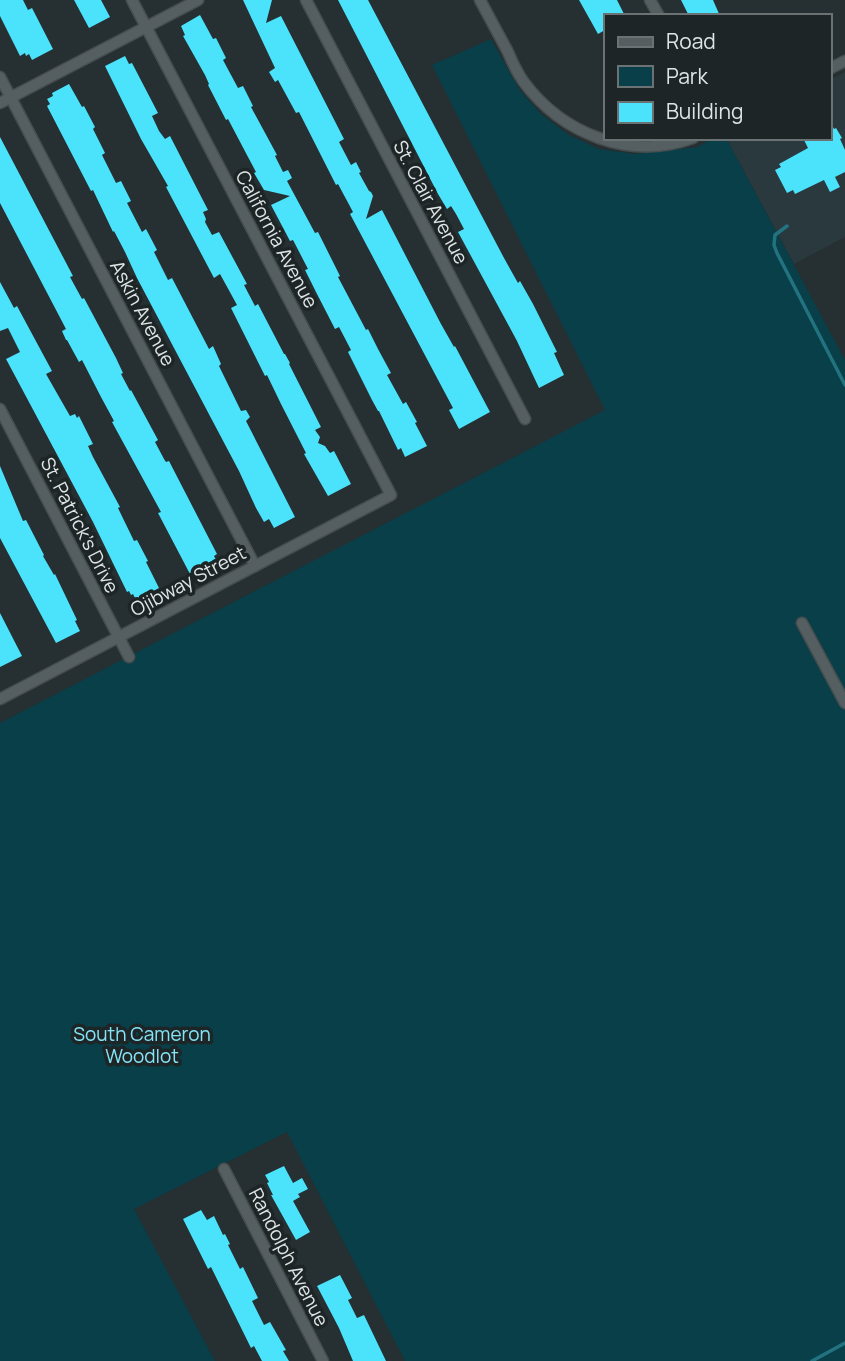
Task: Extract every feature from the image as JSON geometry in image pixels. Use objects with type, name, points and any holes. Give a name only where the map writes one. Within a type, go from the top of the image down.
[{"type":"street","name":"California Avenue","points":[[132,0],[391,495]]},
{"type":"street","points":[[0,103],[198,0]]},
{"type":"street","name":"St. Clair Avenue","points":[[306,0],[525,419]]},
{"type":"street","points":[[480,0],[522,80],[564,121],[589,135],[604,139]]},
{"type":"street","name":"Askin Avenue","points":[[0,77],[255,566]]},
{"type":"street","points":[[608,140],[631,146],[655,147],[689,140]]},
{"type":"street","name":"St. Patrick's Drive","points":[[0,409],[129,657]]},
{"type":"street","name":"Ojibway Street","points":[[0,699],[391,495]]},
{"type":"street","points":[[802,623],[845,703]]},
{"type":"street","name":"Randolph Avenue","points":[[224,1169],[323,1361]]},
{"type":"shaded area","points":[[845,72],[845,237],[794,264],[727,140],[831,140],[831,79]]},
{"type":"green space","name":"South Cameron Woodlot","points":[[491,39],[519,89],[541,114],[569,135],[599,149],[634,154],[698,147],[709,140],[727,140],[845,360],[845,1361],[405,1361],[287,1132],[134,1209],[215,1361],[0,1361],[0,723],[605,410],[432,65]]},
{"type":"building","points":[[0,0],[23,0],[28,10],[32,8],[53,49],[32,60],[29,54],[20,56],[0,16]]},
{"type":"building","points":[[74,0],[101,0],[110,17],[89,28]]},
{"type":"building","points":[[243,0],[272,0],[266,23],[281,16],[344,139],[339,142],[351,165],[356,162],[361,172],[359,173],[373,196],[366,219],[382,210],[490,412],[459,429],[449,410],[453,408],[350,214],[353,212],[338,184],[336,185],[299,112],[296,113],[278,80],[275,82],[269,72],[275,68]]},
{"type":"building","points":[[338,0],[368,0],[504,258],[533,304],[557,352],[554,353],[564,375],[539,388],[517,341],[458,232],[464,229],[451,206],[447,209],[438,194]]},
{"type":"building","points":[[579,0],[617,0],[624,14],[604,14],[604,31],[598,34]]},
{"type":"building","points":[[681,0],[713,0],[719,14],[688,14]]},
{"type":"building","points":[[200,15],[213,39],[216,38],[226,58],[223,60],[238,88],[243,86],[283,172],[288,170],[292,178],[287,181],[315,233],[318,232],[340,276],[338,277],[391,373],[387,375],[403,404],[406,402],[417,422],[415,423],[427,446],[405,457],[401,448],[398,450],[372,400],[339,327],[335,329],[293,240],[290,241],[271,205],[290,196],[264,190],[183,36],[185,35],[181,26]]},
{"type":"building","points":[[125,56],[129,64],[132,63],[158,113],[152,116],[159,131],[165,139],[170,136],[208,210],[203,212],[205,222],[212,235],[219,232],[247,284],[244,285],[255,306],[258,304],[290,363],[321,427],[315,430],[320,437],[318,443],[325,446],[330,453],[334,451],[351,484],[328,496],[231,308],[237,305],[220,274],[214,278],[105,66]]},
{"type":"building","points":[[69,84],[95,127],[93,129],[105,153],[102,155],[116,183],[121,181],[131,201],[127,203],[142,232],[146,229],[168,280],[172,278],[209,349],[213,346],[221,364],[219,366],[241,411],[246,410],[250,417],[246,421],[295,517],[274,528],[269,519],[264,522],[256,508],[47,106],[50,104],[47,99],[53,96],[52,93]]},
{"type":"building","points":[[831,123],[834,129],[836,128],[845,150],[845,172],[835,177],[840,187],[830,192],[824,180],[795,194],[793,190],[787,193],[775,170],[781,167],[779,164],[808,148],[804,140],[831,140]]},
{"type":"building","points":[[0,137],[73,276],[70,277],[82,299],[84,298],[116,358],[123,373],[121,374],[158,440],[155,442],[166,462],[169,461],[217,554],[214,556],[216,560],[190,574],[82,360],[79,362],[66,340],[62,331],[66,329],[0,203]]},
{"type":"building","points":[[0,282],[14,308],[17,306],[52,371],[46,374],[70,416],[79,416],[93,444],[88,446],[93,457],[120,507],[118,508],[134,541],[137,540],[148,561],[146,562],[159,588],[136,600],[133,594],[127,592],[6,359],[20,352],[8,328],[0,331]]},
{"type":"building","points":[[0,466],[23,521],[26,520],[77,620],[75,621],[80,631],[56,643],[0,538]]},
{"type":"building","points":[[0,613],[22,656],[0,667]]},
{"type":"building","points":[[284,1166],[293,1183],[302,1178],[308,1189],[298,1194],[300,1197],[293,1201],[310,1232],[296,1240],[271,1195],[265,1175]]},
{"type":"building","points":[[201,1210],[207,1220],[214,1216],[223,1235],[225,1234],[240,1269],[243,1267],[258,1298],[252,1301],[264,1325],[270,1322],[286,1350],[283,1351],[289,1361],[262,1361],[254,1346],[251,1348],[211,1267],[208,1269],[183,1219]]},
{"type":"building","points":[[340,1275],[352,1298],[348,1300],[357,1318],[364,1315],[386,1361],[353,1361],[317,1286]]},
{"type":"waterway","points":[[787,226],[775,235],[774,245],[845,385]]},
{"type":"waterway","points":[[812,1361],[845,1343]]}]
